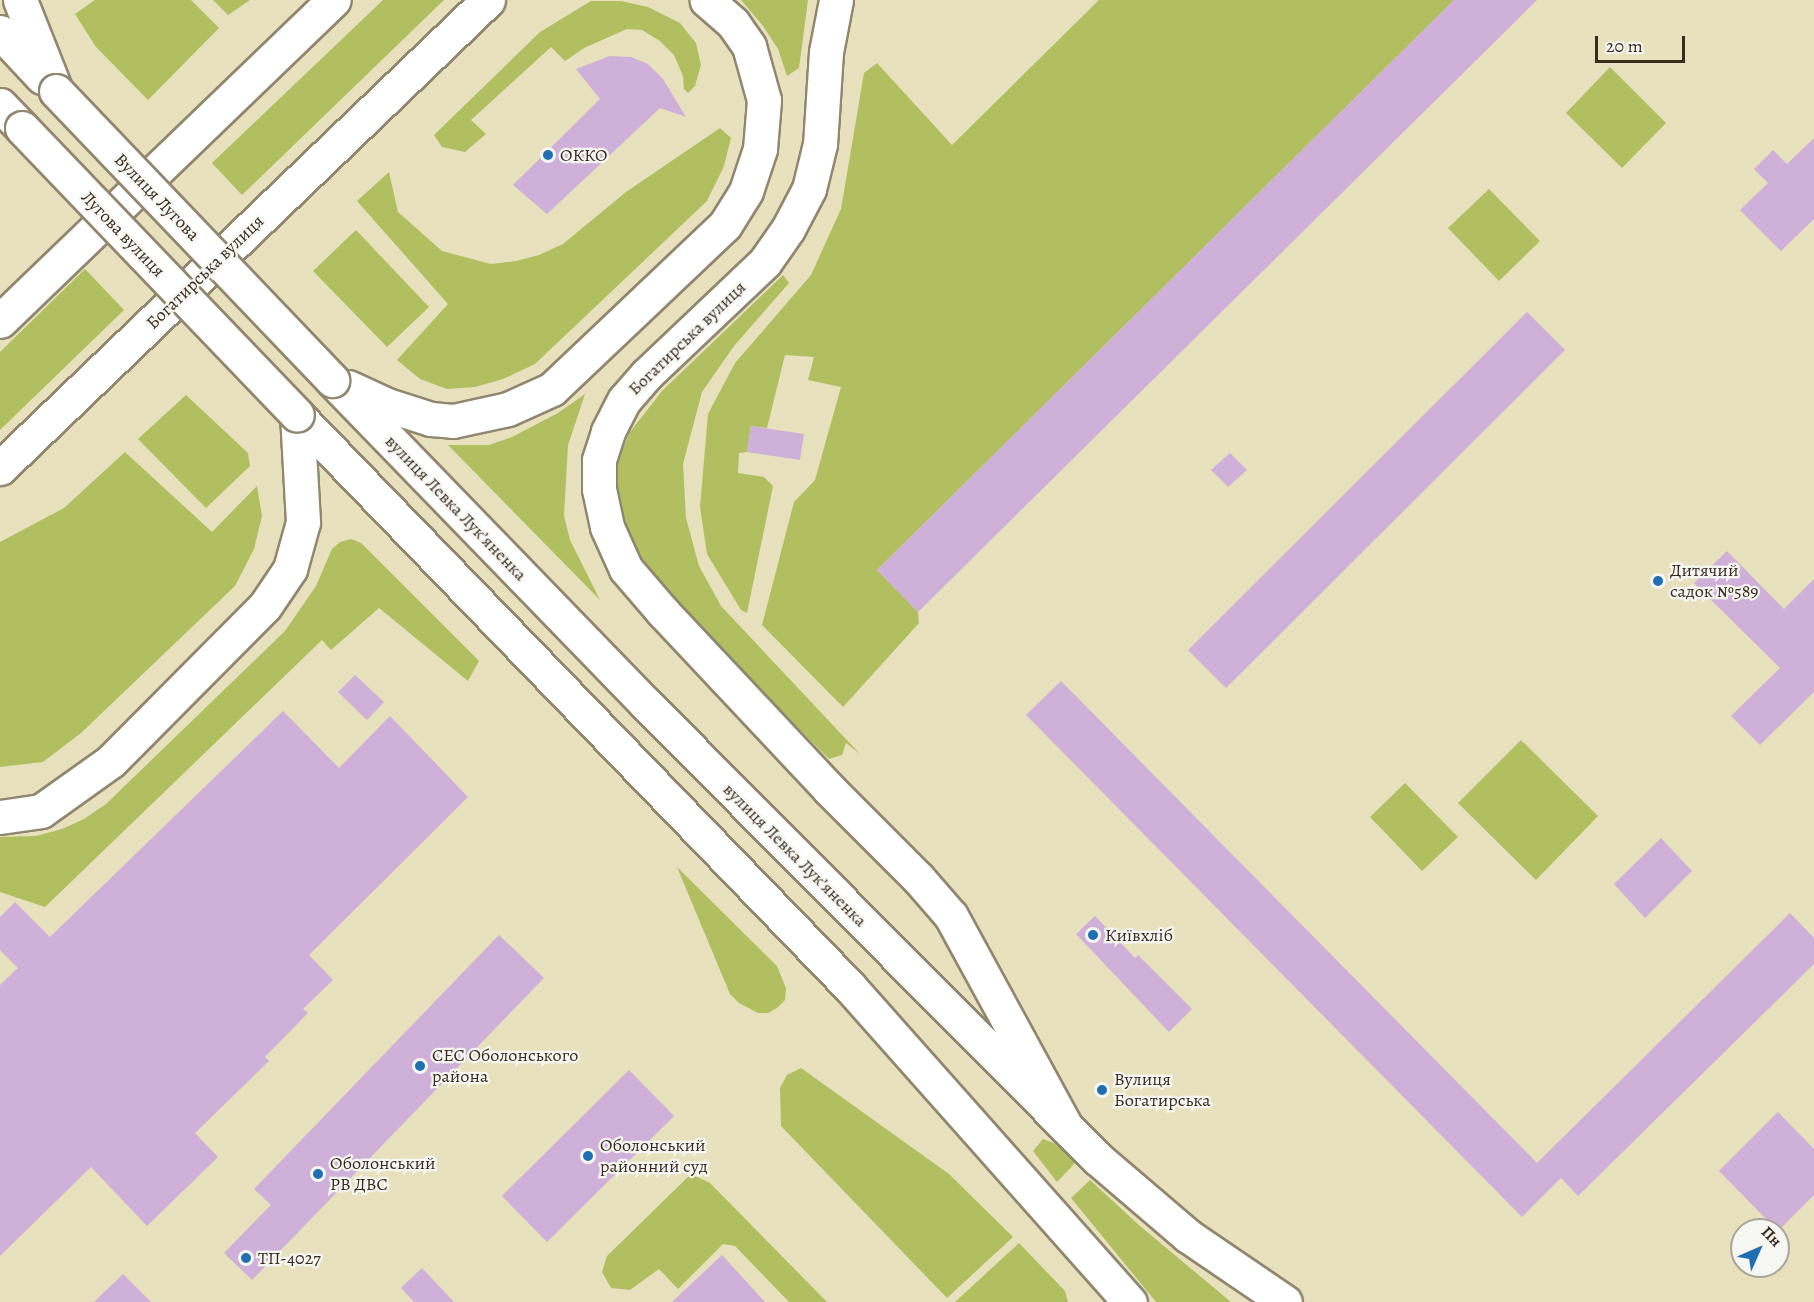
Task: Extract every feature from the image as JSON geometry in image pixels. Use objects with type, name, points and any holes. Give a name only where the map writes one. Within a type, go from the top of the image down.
[{"type":"main road","points":[[20,0],[56,92]]},
{"type":"main road","points":[[0,321],[333,0]]},
{"type":"main road","name":"Богатирська вулиця","points":[[0,468],[488,0]]},
{"type":"main road","points":[[332,380],[387,405],[431,419],[453,421],[508,409],[552,389],[725,225],[746,191],[760,149],[764,100],[749,46],[733,23],[707,0]]},
{"type":"main road","name":"Богатирська вулиця","points":[[836,0],[826,52],[820,144],[809,189],[788,229],[765,262],[646,375],[624,400],[608,432],[599,460],[599,489],[607,527],[626,569],[663,612],[828,788],[918,878],[951,916],[1066,1126]]},
{"type":"main road","points":[[0,32],[56,92]]},
{"type":"main road","name":"Вулиця Лугова","points":[[56,92],[332,380]]},
{"type":"main road","name":"Лугова вулиця","points":[[7,116],[297,415]]},
{"type":"main road","name":"вулиця Левка Лукʼяненка","points":[[332,380],[646,704],[1098,1159],[1188,1236],[1285,1302]]},
{"type":"main road","points":[[0,817],[41,811],[111,761],[265,606],[290,569],[303,522],[297,415]]},
{"type":"main road","points":[[297,415],[849,986],[1130,1302]]},
{"type":"green space","points":[[95,0],[191,0],[219,28],[148,100],[96,47],[75,14]]},
{"type":"green space","points":[[213,0],[250,0],[228,15]]},
{"type":"green space","points":[[383,0],[444,0],[242,195],[212,163]]},
{"type":"green space","points":[[741,0],[808,0],[799,68],[787,76],[778,49],[763,26]]},
{"type":"green space","points":[[1099,0],[1454,0],[877,570],[918,612],[919,623],[843,707],[762,625],[794,502],[815,480],[841,387],[808,380],[814,357],[785,355],[767,428],[751,426],[747,452],[739,453],[738,473],[764,477],[773,486],[747,613],[741,610],[707,554],[700,507],[708,414],[735,363],[811,275],[841,209],[864,73],[877,63],[952,145]]},
{"type":"green space","points":[[591,1],[621,1],[648,7],[680,23],[696,43],[701,65],[695,86],[688,93],[684,89],[683,76],[674,55],[660,41],[642,30],[627,29],[584,48],[565,61],[551,47],[471,120],[486,134],[465,152],[442,147],[434,135],[540,32]]},
{"type":"green space","points":[[1610,67],[1666,123],[1622,168],[1566,113]]},
{"type":"green space","points":[[720,128],[731,138],[724,166],[707,201],[535,364],[503,379],[475,387],[447,389],[420,379],[397,360],[448,304],[357,201],[389,172],[398,212],[442,251],[491,264],[516,261],[539,255],[563,244],[626,192]]},
{"type":"green space","points":[[1489,189],[1540,241],[1499,281],[1448,228]]},
{"type":"green space","points":[[356,230],[429,307],[387,347],[313,271]]},
{"type":"green space","points":[[85,269],[124,310],[0,430],[0,352]]},
{"type":"green space","points":[[783,275],[789,283],[734,346],[702,392],[683,464],[686,518],[699,566],[721,606],[860,754],[846,743],[842,755],[829,759],[665,595],[638,562],[623,526],[616,489],[618,461],[630,432],[662,391]]},
{"type":"green space","points":[[585,394],[568,445],[564,516],[570,540],[600,600],[448,445],[489,445],[512,437],[558,413]]},
{"type":"green space","points":[[186,395],[248,453],[250,466],[206,508],[138,439]]},
{"type":"green space","points":[[125,452],[212,532],[257,486],[262,516],[254,549],[235,586],[81,733],[43,762],[0,767],[0,542],[64,508]]},
{"type":"green space","points":[[351,539],[361,543],[479,661],[468,681],[379,608],[331,650],[322,640],[45,907],[0,892],[0,837],[36,836],[62,829],[84,819],[106,804],[285,631],[316,586],[332,549],[340,542]]},
{"type":"green space","points":[[1521,740],[1598,816],[1536,880],[1458,803]]},
{"type":"green space","points":[[1405,783],[1458,837],[1422,871],[1370,817]]},
{"type":"green space","points":[[677,867],[777,966],[786,988],[785,1000],[777,1008],[768,1013],[758,1013],[739,1003],[730,994]]},
{"type":"green space","points":[[801,1068],[949,1174],[1013,1237],[947,1298],[781,1126],[780,1088],[787,1075]]},
{"type":"green space","points":[[1043,1139],[1054,1143],[1076,1162],[1057,1182],[1033,1151]]},
{"type":"green space","points":[[691,1174],[710,1183],[827,1302],[789,1302],[735,1246],[723,1244],[678,1289],[659,1269],[630,1290],[611,1288],[602,1272],[607,1256]]},
{"type":"green space","points":[[1090,1180],[1140,1226],[1231,1302],[1156,1302],[1071,1198]]},
{"type":"green space","points":[[1019,1243],[1065,1291],[1068,1302],[955,1302]]},
{"type":"building","points":[[1454,0],[1537,0],[918,612],[877,570]]},
{"type":"building","points":[[610,56],[631,57],[648,64],[663,79],[686,117],[660,108],[547,214],[513,185],[600,99],[576,69]]},
{"type":"building","points":[[1814,138],[1814,219],[1781,251],[1740,210],[1768,183],[1754,169],[1773,150],[1787,164]]},
{"type":"building","points":[[1527,312],[1565,350],[1226,688],[1188,650]]},
{"type":"building","points":[[751,426],[804,434],[800,460],[747,452]]},
{"type":"building","points":[[1230,453],[1247,470],[1228,487],[1211,470]]},
{"type":"building","points":[[1727,551],[1784,609],[1814,579],[1814,692],[1760,745],[1731,716],[1780,668],[1694,583]]},
{"type":"building","points":[[355,675],[384,702],[367,720],[338,692]]},
{"type":"building","points":[[1061,681],[1537,1163],[1790,913],[1814,938],[1814,964],[1578,1196],[1561,1178],[1522,1217],[1026,715]]},
{"type":"building","points":[[283,711],[339,768],[390,716],[468,797],[309,955],[333,980],[303,1009],[308,1013],[265,1057],[269,1061],[195,1133],[218,1157],[147,1226],[91,1167],[0,1256],[0,985],[18,968],[0,950],[0,917],[15,902],[50,937]]},
{"type":"building","points":[[1661,838],[1692,871],[1645,918],[1614,884]]},
{"type":"building","points":[[1095,916],[1135,958],[1138,955],[1192,1009],[1169,1032],[1076,934]]},
{"type":"building","points":[[499,935],[544,978],[252,1280],[224,1253],[271,1205],[254,1189]]},
{"type":"building","name":"Оболонський районний суд","points":[[629,1070],[674,1116],[547,1242],[502,1196]]},
{"type":"building","points":[[1778,1112],[1814,1149],[1814,1195],[1790,1219],[1765,1218],[1719,1171]]},
{"type":"building","points":[[722,1255],[765,1302],[672,1302]]},
{"type":"building","points":[[422,1268],[454,1302],[414,1302],[401,1288]]},
{"type":"building","points":[[123,1274],[151,1302],[94,1302]]},
{"type":"place","name":"ОККО","points":[[548,155]]},
{"type":"place","name":"Дитячий садок №589","points":[[1658,581]]},
{"type":"place","name":"Київхліб","points":[[1093,935]]},
{"type":"place","name":"СЕС Оболонського района","points":[[420,1066]]},
{"type":"place","name":"Вулиця Богатирська","points":[[1102,1090]]},
{"type":"place","name":"Оболонський районний суд","points":[[588,1156]]},
{"type":"place","name":"Оболонський РВ ДВС","points":[[318,1174]]},
{"type":"place","name":"ТП-4027","points":[[246,1258]]}]
